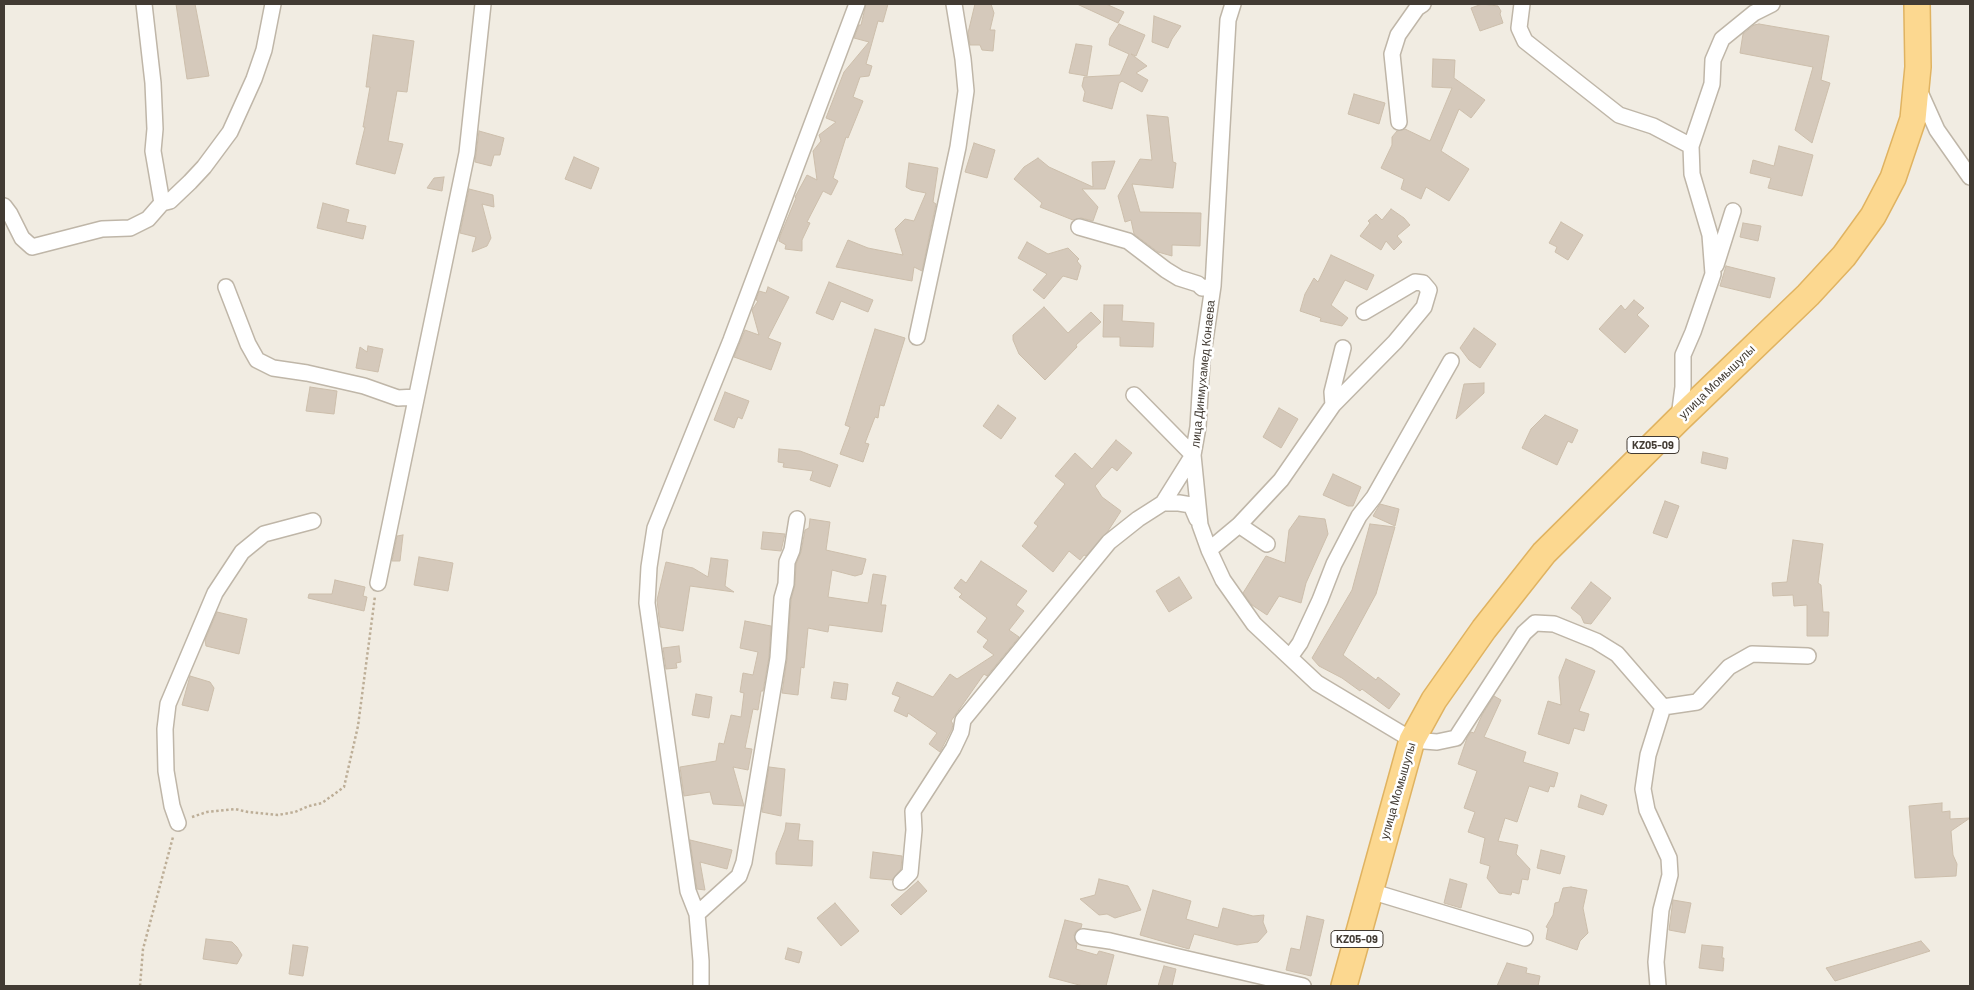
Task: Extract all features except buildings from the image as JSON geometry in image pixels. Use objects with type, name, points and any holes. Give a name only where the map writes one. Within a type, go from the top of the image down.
[{"type":"main road","name":"улица Момышулы","points":[[1370,891],[1412,740],[1434,700],[1484,629],[1544,553],[1808,295],[1844,256],[1867,224],[1893,178],[1913,119],[1918,4]]},
{"type":"main road","name":"KZ05-09","points":[[1344,986],[1370,891]]},
{"type":"street","points":[[144,4],[153,83],[155,128],[153,151],[162,203]]},
{"type":"street","points":[[4,206],[22,238],[32,247],[102,229],[130,228],[148,219],[162,203],[170,201],[190,182],[204,167],[230,132],[254,79],[264,50],[273,4]]},
{"type":"street","points":[[378,583],[467,153],[483,4]]},
{"type":"street","points":[[701,986],[697,914],[688,891],[647,603],[649,567],[655,528],[731,340],[857,4]]},
{"type":"street","points":[[917,337],[958,147],[966,91],[954,4]]},
{"type":"street","name":"лица Динмухамед Конаева","points":[[1233,4],[1227,28],[1213,286],[1202,361],[1198,427],[1194,455],[1200,526],[1208,550],[1223,580],[1254,624],[1316,683],[1412,740]]},
{"type":"street","points":[[1399,122],[1392,54],[1398,35],[1417,8],[1423,4]]},
{"type":"street","points":[[1522,4],[1519,28],[1526,41],[1619,115],[1653,126],[1691,146]]},
{"type":"street","points":[[1713,274],[1710,235],[1692,174],[1691,146],[1712,84],[1713,60],[1722,40],[1754,13],[1772,4]]},
{"type":"street","points":[[1916,84],[1936,130],[1970,177]]},
{"type":"street","points":[[1679,419],[1683,387],[1683,355],[1693,332],[1733,211]]},
{"type":"street","points":[[1079,227],[1128,241],[1179,278],[1198,284],[1202,288],[1213,286]]},
{"type":"street","points":[[1208,550],[1239,525],[1281,480],[1333,405],[1395,342],[1424,307],[1429,290],[1423,283],[1415,282],[1364,312]]},
{"type":"street","points":[[226,287],[248,344],[257,360],[273,368],[307,372],[364,386],[398,398],[416,397]]},
{"type":"street","points":[[1333,405],[1332,392],[1343,348]]},
{"type":"street","points":[[1290,657],[1300,643],[1334,564],[1359,516],[1374,497],[1451,361]]},
{"type":"street","points":[[901,882],[910,873],[914,830],[913,811],[953,749],[961,732],[962,720],[1109,542],[1138,519],[1163,503],[1194,455],[1134,395]]},
{"type":"street","points":[[1163,503],[1191,505],[1200,526]]},
{"type":"street","points":[[697,914],[739,876],[744,862],[778,658],[782,598],[786,584],[787,562],[792,550],[797,519]]},
{"type":"street","points":[[178,823],[172,806],[166,771],[165,729],[168,704],[215,593],[242,552],[264,534],[313,521]]},
{"type":"street","points":[[1239,525],[1267,544]]},
{"type":"street","points":[[1412,740],[1437,742],[1456,738],[1524,633],[1535,623],[1554,624],[1596,641],[1617,654],[1663,707]]},
{"type":"street","points":[[1663,707],[1697,702],[1729,667],[1752,654],[1808,656]]},
{"type":"street","points":[[1658,986],[1656,962],[1661,910],[1670,876],[1669,858],[1647,810],[1642,789],[1648,754],[1663,707]]},
{"type":"street","points":[[1370,891],[1525,938]]},
{"type":"street","points":[[1083,937],[1110,941],[1303,986]]},
{"type":"path","points":[[138,986],[143,949],[178,823],[207,812],[220,810],[235,809],[278,815],[295,812],[322,803],[344,787],[358,726],[378,583]]}]
